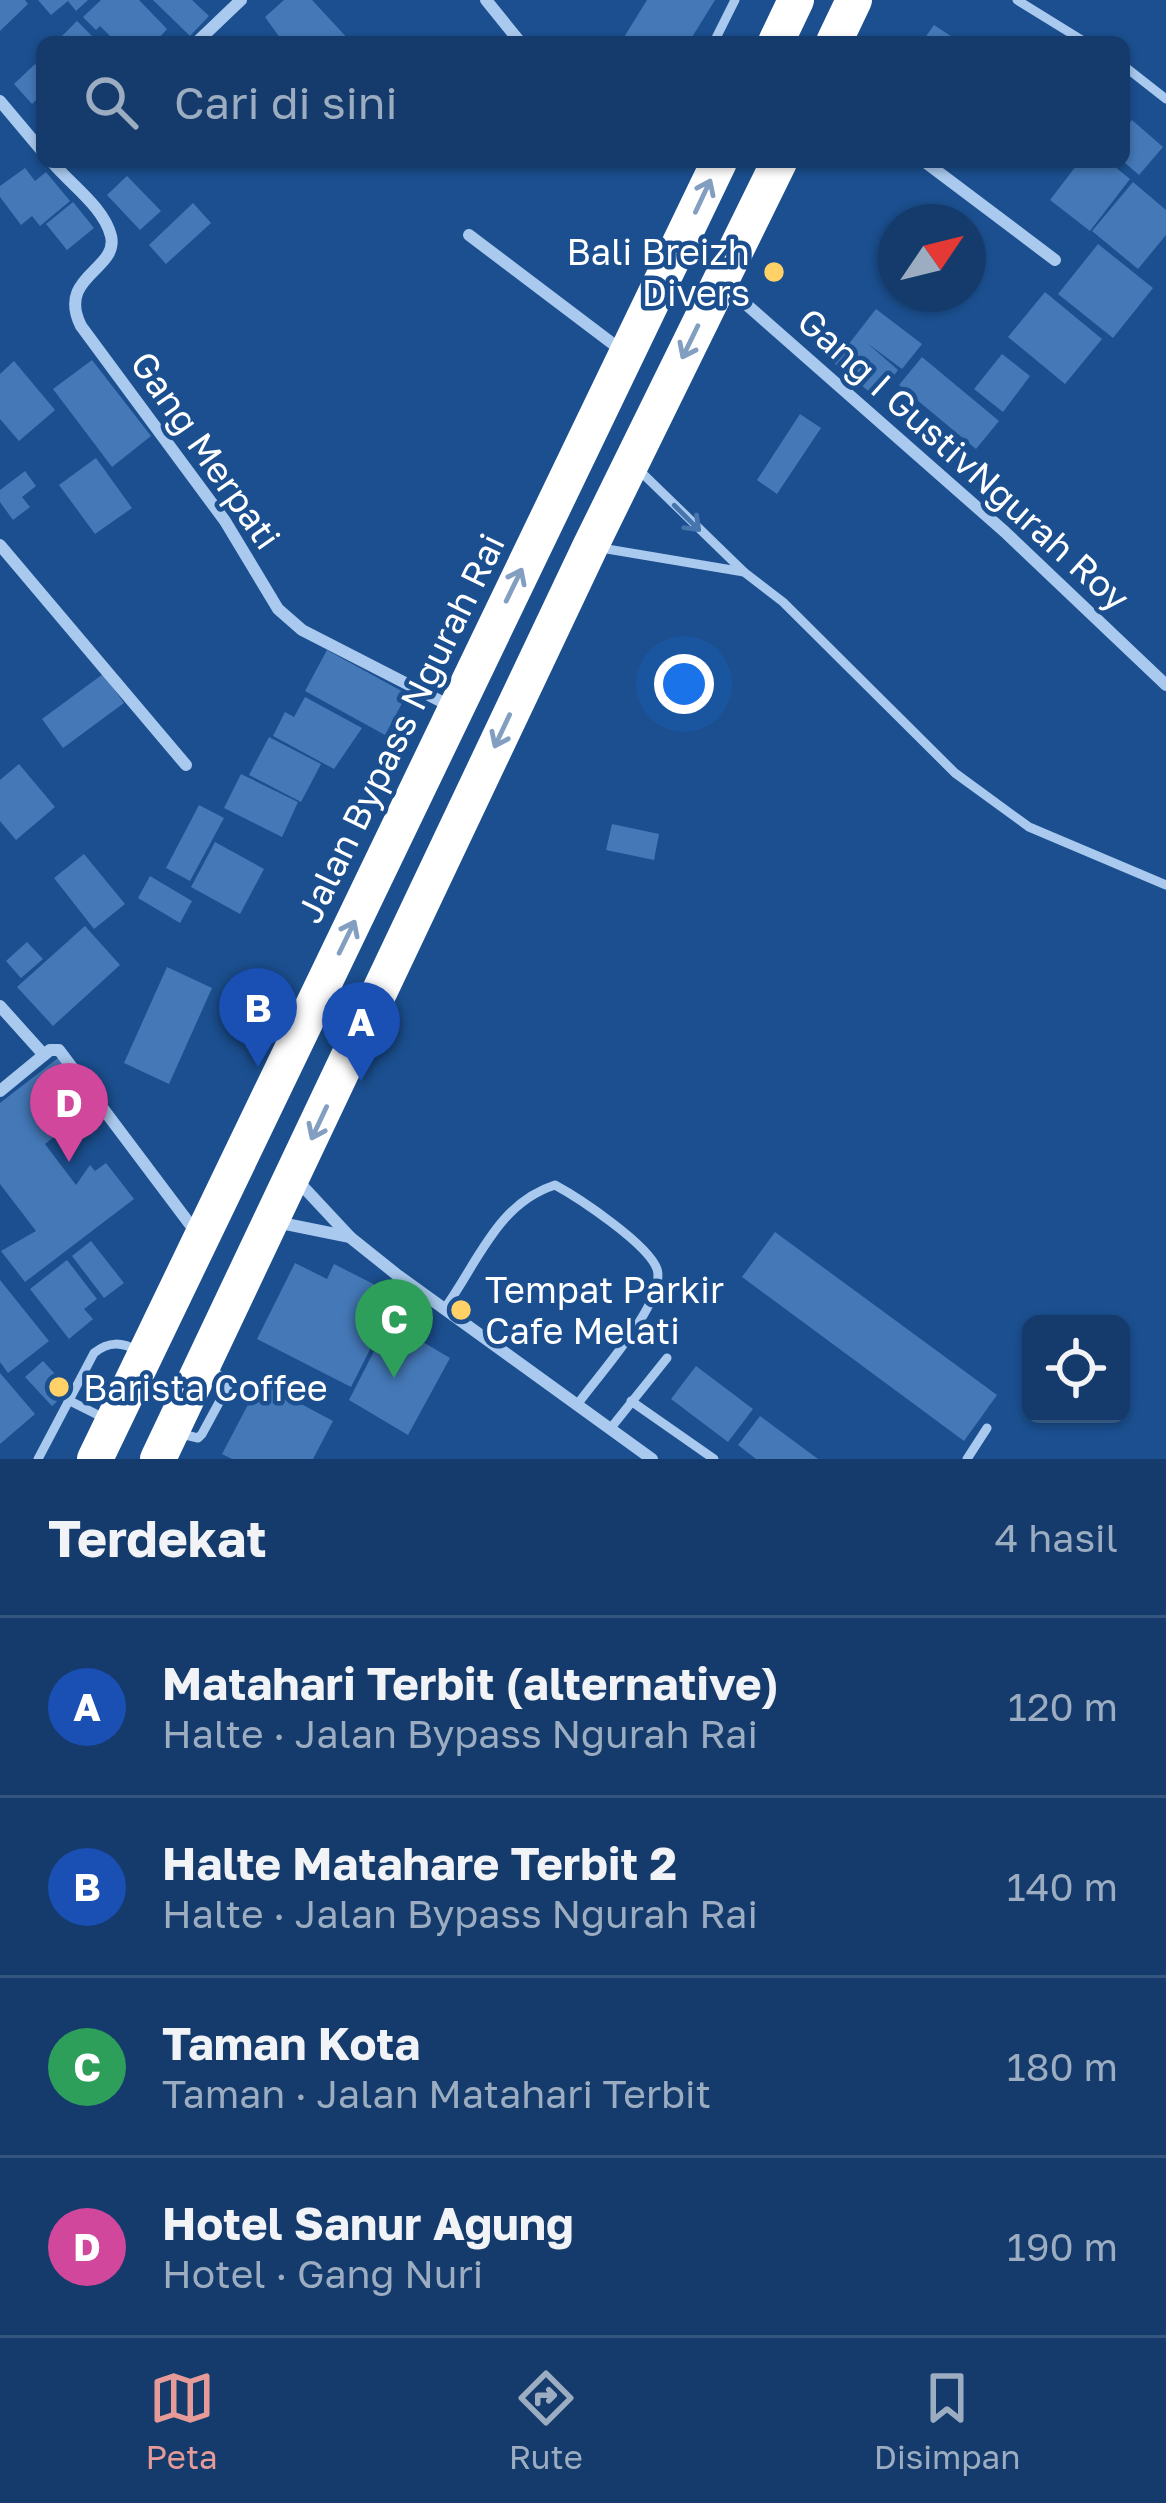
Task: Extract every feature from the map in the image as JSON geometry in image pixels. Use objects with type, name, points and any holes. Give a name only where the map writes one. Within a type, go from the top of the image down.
[{"type":"highway","points":[[779,36],[796,0]]},
{"type":"highway","points":[[837,36],[854,0]]},
{"type":"highway","name":"Jalan Bypass Ngurah Rai","points":[[95,1459],[715,168]]},
{"type":"highway","points":[[162,1452],[590,547],[776,168]]},
{"type":"highway","points":[[234,1171],[285,1197]]},
{"type":"street","points":[[203,36],[241,0]]},
{"type":"street","points":[[486,0],[515,36]]},
{"type":"street","points":[[0,101],[36,144]]},
{"type":"street","name":"Gang Merpati","points":[[61,168],[106,224],[113,240],[110,252],[76,293],[75,314],[225,521],[278,608],[302,630],[454,708]]},
{"type":"street","points":[[933,168],[1055,260]]},
{"type":"street","points":[[469,235],[626,353]]},
{"type":"street","name":"Gang I GustivNgurah Roy","points":[[720,281],[1005,532],[1166,685]]},
{"type":"street","points":[[0,545],[186,765]]},
{"type":"street","points":[[0,1006],[44,1055]]},
{"type":"street","points":[[0,1091],[50,1050],[59,1050],[202,1241]]},
{"type":"street","points":[[285,1197],[351,1238]]},
{"type":"street","points":[[285,1197],[351,1238],[652,1459]]},
{"type":"lane","points":[[717,36],[735,0]]},
{"type":"lane","points":[[1017,0],[1075,36]]},
{"type":"lane","points":[[1130,71],[1166,99]]},
{"type":"lane","points":[[631,462],[973,786],[1029,827],[1166,885]]},
{"type":"lane","points":[[590,547],[744,572]]},
{"type":"lane","points":[[445,1308],[512,1206],[532,1192],[555,1185],[579,1198],[643,1251],[657,1270],[656,1289],[646,1311],[577,1406]]},
{"type":"lane","points":[[38,1459],[94,1353],[104,1345],[125,1343],[147,1356]]},
{"type":"lane","points":[[610,1429],[667,1358]]},
{"type":"lane","points":[[68,1400],[114,1423]]},
{"type":"lane","points":[[631,1401],[714,1459]]},
{"type":"lane","points":[[967,1459],[987,1428]]},
{"type":"building","points":[[0,0],[28,4],[0,31]]},
{"type":"building","points":[[38,0],[88,0],[76,11],[68,1],[51,15]]},
{"type":"building","points":[[101,0],[139,0],[167,29],[161,36],[110,36],[83,17]]},
{"type":"building","points":[[153,0],[192,0],[209,16],[190,36]]},
{"type":"building","points":[[284,0],[312,0],[345,36],[279,36],[265,17]]},
{"type":"building","points":[[647,0],[715,0],[693,36],[625,36]]},
{"type":"building","points":[[77,21],[92,36],[62,36]]},
{"type":"building","points":[[934,25],[951,36],[926,36]]},
{"type":"building","points":[[35,64],[36,100],[32,104],[14,84]]},
{"type":"building","points":[[1130,122],[1163,147],[1139,175],[1130,167]]},
{"type":"building","points":[[25,168],[35,181],[46,172],[70,201],[40,226],[32,216],[21,225],[0,197],[0,186]]},
{"type":"building","points":[[1074,168],[1116,168],[1130,179],[1090,231],[1050,200]]},
{"type":"building","points":[[127,176],[161,211],[140,230],[107,195]]},
{"type":"building","points":[[1133,182],[1166,210],[1166,235],[1138,269],[1092,231]]},
{"type":"building","points":[[73,202],[94,228],[67,250],[46,224]]},
{"type":"building","points":[[193,203],[211,223],[166,264],[149,245]]},
{"type":"building","points":[[1098,244],[1153,288],[1113,338],[1058,294]]},
{"type":"building","points":[[1045,292],[1102,339],[1065,384],[1008,337]]},
{"type":"building","points":[[876,309],[922,344],[902,369],[867,343],[898,370],[877,398],[834,363]]},
{"type":"building","points":[[1002,354],[1030,376],[1003,412],[974,389]]},
{"type":"building","points":[[922,357],[999,421],[976,449],[899,385]]},
{"type":"building","points":[[92,360],[151,436],[112,467],[53,389]]},
{"type":"building","points":[[14,361],[55,410],[19,441],[0,419],[0,374]]},
{"type":"building","points":[[800,414],[821,428],[777,494],[757,480]]},
{"type":"building","points":[[96,458],[132,508],[95,534],[59,485]]},
{"type":"building","points":[[25,471],[36,486],[22,497],[30,507],[13,520],[0,502],[0,490]]},
{"type":"building","points":[[327,650],[407,694],[385,735],[305,691]]},
{"type":"building","points":[[103,674],[124,703],[63,748],[42,719]]},
{"type":"building","points":[[305,697],[362,728],[334,769],[273,736],[285,712],[294,717]]},
{"type":"building","points":[[269,737],[321,764],[301,802],[249,775]]},
{"type":"building","points":[[19,764],[55,807],[16,840],[0,821],[0,780]]},
{"type":"building","points":[[241,774],[298,802],[282,837],[224,808]]},
{"type":"building","points":[[199,805],[224,818],[190,881],[166,868]]},
{"type":"building","points":[[612,824],[659,834],[654,860],[606,850]]},
{"type":"building","points":[[215,842],[264,869],[240,914],[191,887]]},
{"type":"building","points":[[84,854],[125,904],[94,929],[54,878]]},
{"type":"building","points":[[150,876],[192,901],[180,923],[138,898]]},
{"type":"building","points":[[85,926],[120,965],[53,1026],[17,987]]},
{"type":"building","points":[[27,942],[43,959],[21,978],[6,961]]},
{"type":"building","points":[[167,967],[212,988],[169,1084],[124,1063]]},
{"type":"building","points":[[58,1058],[95,1105],[45,1144],[76,1185],[90,1165],[95,1171],[106,1163],[134,1199],[25,1282],[1,1251],[36,1231],[0,1184],[0,1103]]},
{"type":"building","points":[[775,1232],[997,1395],[964,1441],[742,1277]]},
{"type":"building","points":[[91,1241],[124,1283],[104,1298],[72,1256]]},
{"type":"building","points":[[67,1260],[97,1299],[84,1309],[93,1319],[69,1339],[30,1289]]},
{"type":"building","points":[[295,1263],[327,1279],[334,1264],[389,1292],[381,1308],[389,1312],[351,1387],[257,1339]]},
{"type":"building","points":[[0,1280],[49,1341],[8,1373],[0,1362]]},
{"type":"building","points":[[389,1322],[450,1358],[408,1435],[349,1400]]},
{"type":"building","points":[[43,1361],[70,1390],[52,1406],[25,1377]]},
{"type":"building","points":[[696,1366],[753,1409],[728,1442],[671,1399]]},
{"type":"building","points":[[0,1373],[35,1414],[0,1444]]},
{"type":"building","points":[[260,1382],[333,1421],[313,1459],[232,1459],[222,1454]]},
{"type":"building","points":[[760,1416],[818,1459],[756,1459],[738,1445]]},
{"type":"place","name":"Bali Breizh Divers","points":[[774,272]]},
{"type":"place","name":"Halte Matahare Terbit 2","points":[[258,1067]]},
{"type":"place","name":"Matahari Terbit (alternative)","points":[[361,1081]]},
{"type":"place","name":"Hotel Sanur Agung","points":[[69,1162]]},
{"type":"place","name":"Tempat Parkir Cafe Melati","points":[[461,1310]]},
{"type":"place","name":"Taman Kota","points":[[394,1378]]},
{"type":"place","name":"Barista Coffee","points":[[59,1387]]}]
